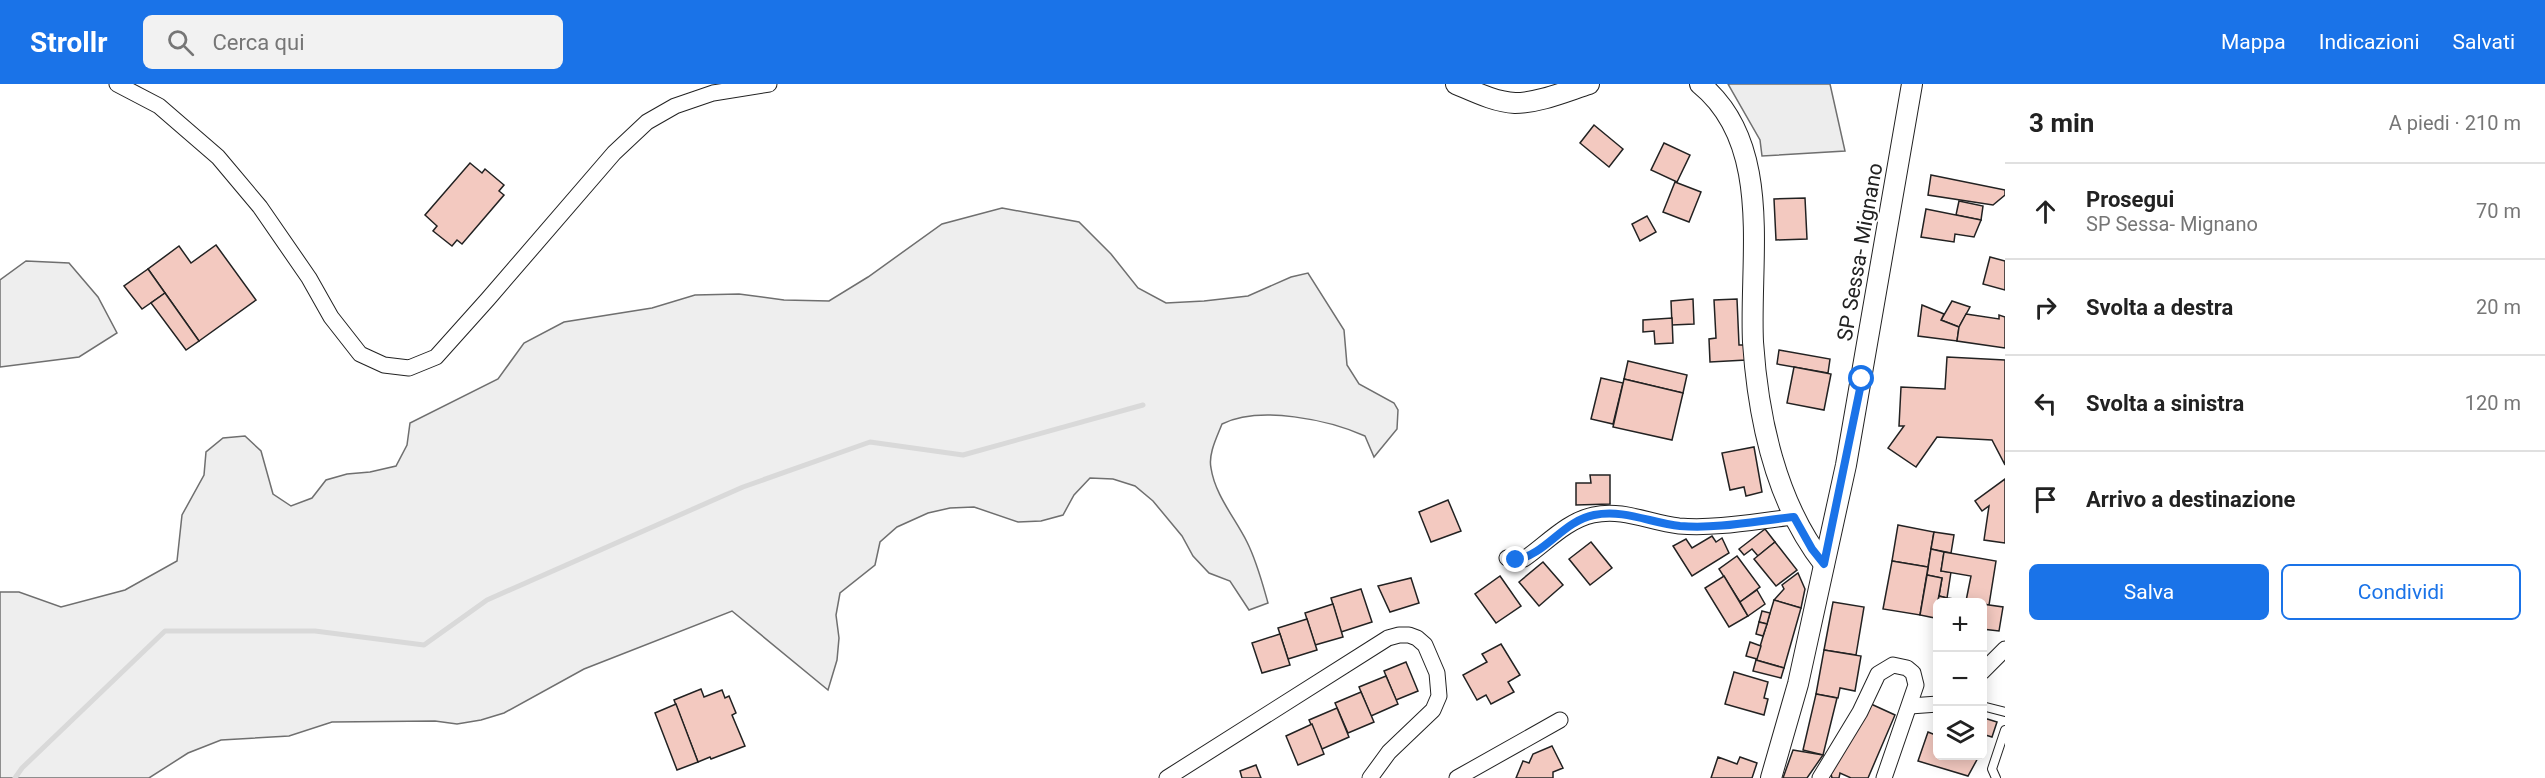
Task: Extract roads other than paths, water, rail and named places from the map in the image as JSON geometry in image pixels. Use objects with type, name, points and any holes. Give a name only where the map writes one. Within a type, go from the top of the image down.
[{"type":"street","points":[[117,84],[159,106],[218,157],[260,207],[309,278],[331,318],[360,354],[384,365],[409,368],[435,357],[614,153],[647,122],[675,106],[713,93],[769,84]]},
{"type":"street","points":[[1456,84],[1485,97],[1515,103],[1531,101],[1589,84]]},
{"type":"street","points":[[1700,84],[1711,93],[1726,113],[1738,137],[1748,171],[1754,219],[1752,293],[1757,381],[1776,469],[1794,517],[1812,549],[1824,564]]},
{"type":"street","name":"SP Sessa- Mignano","points":[[1771,778],[1798,684],[1854,422],[1912,84]]},
{"type":"street","points":[[1507,558],[1524,559],[1574,522],[1593,515],[1627,514],[1677,525],[1706,527],[1794,517]]},
{"type":"street","points":[[1167,778],[1388,638],[1399,634],[1409,634],[1425,645],[1437,673],[1439,696],[1433,710],[1389,752],[1370,778]]},
{"type":"street","points":[[1987,668],[2005,649]]},
{"type":"street","points":[[1820,778],[1860,712],[1878,674],[1893,665],[1907,668],[1912,673],[1916,685],[1884,778]]},
{"type":"street","points":[[1910,706],[1933,704]]},
{"type":"street","points":[[1457,778],[1560,720]]},
{"type":"lane","points":[[1987,707],[2005,712]]},
{"type":"lane","points":[[1996,778],[1992,769],[2005,730]]},
{"type":"waterway","points":[[15,778],[22,768],[165,631],[315,631],[424,645],[487,600],[743,487],[870,442],[963,455],[1143,405]]}]
